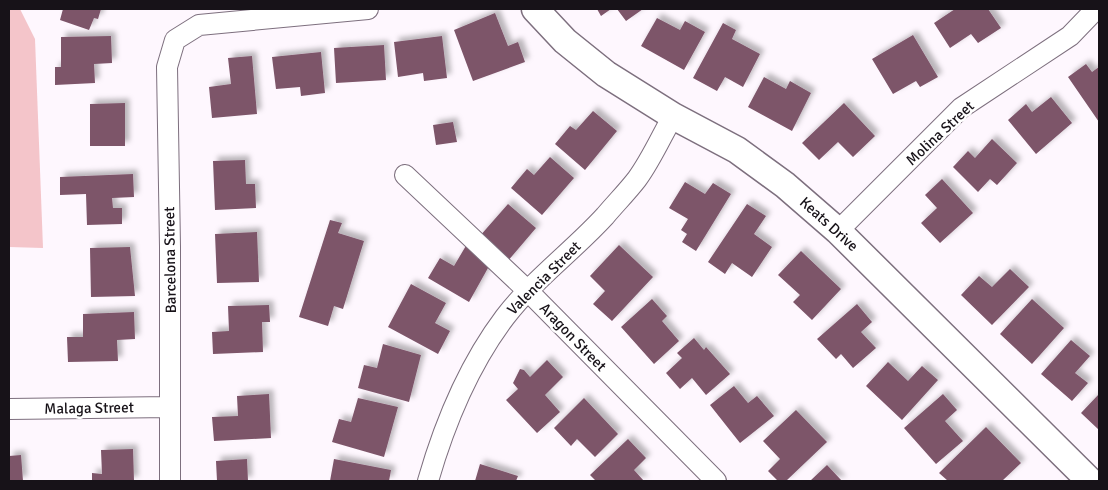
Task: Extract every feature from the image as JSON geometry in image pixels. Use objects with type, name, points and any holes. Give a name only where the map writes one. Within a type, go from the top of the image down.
[{"type":"street","name":"Barcelona Street","points":[[170,481],[170,257],[167,67],[175,40],[199,24],[368,9]]},
{"type":"street","name":"Keats Drive","points":[[535,9],[565,41],[588,60],[673,116],[737,150],[784,185],[838,231],[1090,481]]},
{"type":"street","name":"Molina Street","points":[[838,231],[961,108],[1070,36],[1096,9]]},
{"type":"street","name":"Valencia Street","points":[[428,481],[439,442],[460,392],[486,344],[506,316],[528,291],[599,222],[637,178],[673,116]]},
{"type":"street","name":"Aragon Street","points":[[405,175],[528,291],[716,481]]},
{"type":"street","name":"Malaga Street","points":[[9,409],[170,407]]},
{"type":"shaded area","points":[[9,9],[20,9],[35,39],[43,248],[9,247]]},
{"type":"building","points":[[63,9],[101,9],[98,19],[94,18],[89,30],[60,20]]},
{"type":"building","points":[[597,9],[611,9],[601,16]]},
{"type":"building","points":[[617,9],[643,9],[626,21]]},
{"type":"building","points":[[955,9],[988,9],[1001,28],[978,43],[971,34],[950,48],[934,23]]},
{"type":"building","points":[[495,13],[508,46],[518,42],[525,62],[473,81],[454,30]]},
{"type":"building","points":[[657,18],[680,30],[685,21],[705,32],[684,70],[641,46]]},
{"type":"building","points":[[723,23],[736,30],[732,39],[760,54],[743,87],[725,77],[717,91],[693,78]]},
{"type":"building","points":[[913,35],[938,77],[920,87],[916,81],[893,94],[872,59]]},
{"type":"building","points":[[111,36],[112,63],[94,64],[95,83],[55,85],[55,67],[61,67],[61,37]]},
{"type":"building","points":[[442,36],[447,78],[424,81],[423,73],[398,77],[394,42]]},
{"type":"building","points":[[384,45],[386,80],[336,83],[334,48]]},
{"type":"building","points":[[321,52],[325,93],[301,96],[300,87],[276,89],[272,57]]},
{"type":"building","points":[[252,56],[257,114],[212,118],[209,87],[231,84],[228,58]]},
{"type":"building","points":[[1086,64],[1092,72],[1099,67],[1099,122],[1068,77]]},
{"type":"building","points":[[764,77],[786,89],[790,81],[811,93],[792,131],[748,107]]},
{"type":"building","points":[[1051,97],[1072,123],[1036,154],[1008,120],[1026,104],[1032,112]]},
{"type":"building","points":[[125,103],[125,146],[90,146],[90,104]]},
{"type":"building","points":[[844,103],[875,136],[853,157],[838,142],[819,160],[802,143]]},
{"type":"building","points":[[593,111],[617,131],[585,170],[555,144],[570,126],[576,130]]},
{"type":"building","points":[[453,122],[457,142],[436,145],[433,125]]},
{"type":"building","points":[[992,139],[1017,163],[997,185],[990,179],[978,192],[953,167],[968,151],[975,158]]},
{"type":"building","points":[[550,157],[574,178],[542,215],[511,188],[527,169],[534,175]]},
{"type":"building","points":[[245,160],[246,184],[255,184],[256,208],[215,210],[213,161]]},
{"type":"building","points":[[133,174],[134,197],[112,198],[113,208],[122,208],[122,224],[87,225],[86,194],[60,195],[60,177]]},
{"type":"building","points":[[942,179],[973,213],[940,243],[921,223],[937,208],[925,195]]},
{"type":"building","points":[[685,182],[705,194],[713,183],[731,194],[696,251],[682,242],[687,234],[681,230],[688,219],[669,208]]},
{"type":"building","points":[[508,204],[536,228],[507,262],[479,237]]},
{"type":"building","points":[[747,204],[766,216],[754,234],[772,247],[752,277],[732,263],[725,274],[708,262]]},
{"type":"building","points":[[330,220],[342,223],[338,233],[364,241],[343,309],[334,306],[328,326],[299,317]]},
{"type":"building","points":[[257,232],[259,282],[217,283],[215,234]]},
{"type":"building","points":[[467,244],[493,259],[469,302],[428,278],[440,258],[454,266]]},
{"type":"building","points":[[619,245],[653,277],[612,321],[593,304],[605,291],[590,276]]},
{"type":"building","points":[[130,247],[135,296],[91,297],[90,248]]},
{"type":"building","points":[[801,251],[841,289],[812,320],[793,302],[800,295],[778,275]]},
{"type":"building","points":[[1010,269],[1029,287],[992,325],[961,295],[979,276],[992,287]]},
{"type":"building","points":[[411,284],[446,303],[435,323],[450,331],[438,354],[388,327]]},
{"type":"building","points":[[652,299],[667,316],[662,321],[679,341],[654,364],[621,327]]},
{"type":"building","points":[[1032,299],[1064,328],[1032,364],[1000,334]]},
{"type":"building","points":[[857,304],[872,322],[861,332],[876,348],[853,368],[841,354],[836,359],[817,339]]},
{"type":"building","points":[[269,305],[270,322],[262,322],[263,352],[213,354],[212,332],[229,331],[228,306]]},
{"type":"building","points":[[134,312],[135,339],[117,340],[118,361],[68,362],[67,337],[83,337],[83,314]]},
{"type":"building","points":[[694,338],[704,350],[706,347],[730,374],[706,395],[692,378],[680,389],[666,373],[682,358],[677,353]]},
{"type":"building","points":[[1071,340],[1090,356],[1075,373],[1088,383],[1072,401],[1041,374]]},
{"type":"building","points":[[383,344],[421,355],[409,402],[358,388],[364,365],[377,368]]},
{"type":"building","points":[[547,360],[563,377],[545,395],[560,412],[537,433],[506,400],[518,389],[513,383],[520,369],[524,370],[530,377]]},
{"type":"building","points":[[888,362],[908,381],[922,366],[938,380],[902,420],[866,386]]},
{"type":"building","points":[[734,386],[748,403],[757,396],[774,416],[740,443],[710,405]]},
{"type":"building","points":[[269,394],[271,438],[214,441],[212,417],[238,416],[237,396]]},
{"type":"building","points":[[943,394],[957,410],[945,421],[963,441],[936,464],[904,428]]},
{"type":"building","points":[[1099,394],[1099,430],[1081,413]]},
{"type":"building","points":[[358,398],[398,407],[384,457],[332,442],[339,419],[351,422]]},
{"type":"building","points":[[584,398],[618,434],[595,457],[577,439],[571,446],[554,428]]},
{"type":"building","points":[[796,410],[827,442],[786,481],[778,481],[768,471],[780,459],[763,441]]},
{"type":"building","points":[[986,427],[1021,463],[1002,481],[948,481],[939,473]]},
{"type":"building","points":[[628,439],[646,458],[634,470],[644,481],[596,481],[590,475]]},
{"type":"building","points":[[133,449],[134,481],[92,481],[92,473],[102,474],[101,450]]},
{"type":"building","points":[[21,455],[23,481],[9,481],[9,456]]},
{"type":"building","points":[[247,459],[248,481],[217,481],[216,461]]},
{"type":"building","points":[[334,459],[391,470],[389,481],[330,481]]},
{"type":"building","points":[[480,464],[518,476],[516,481],[475,481]]},
{"type":"building","points":[[827,465],[842,481],[810,481]]}]
